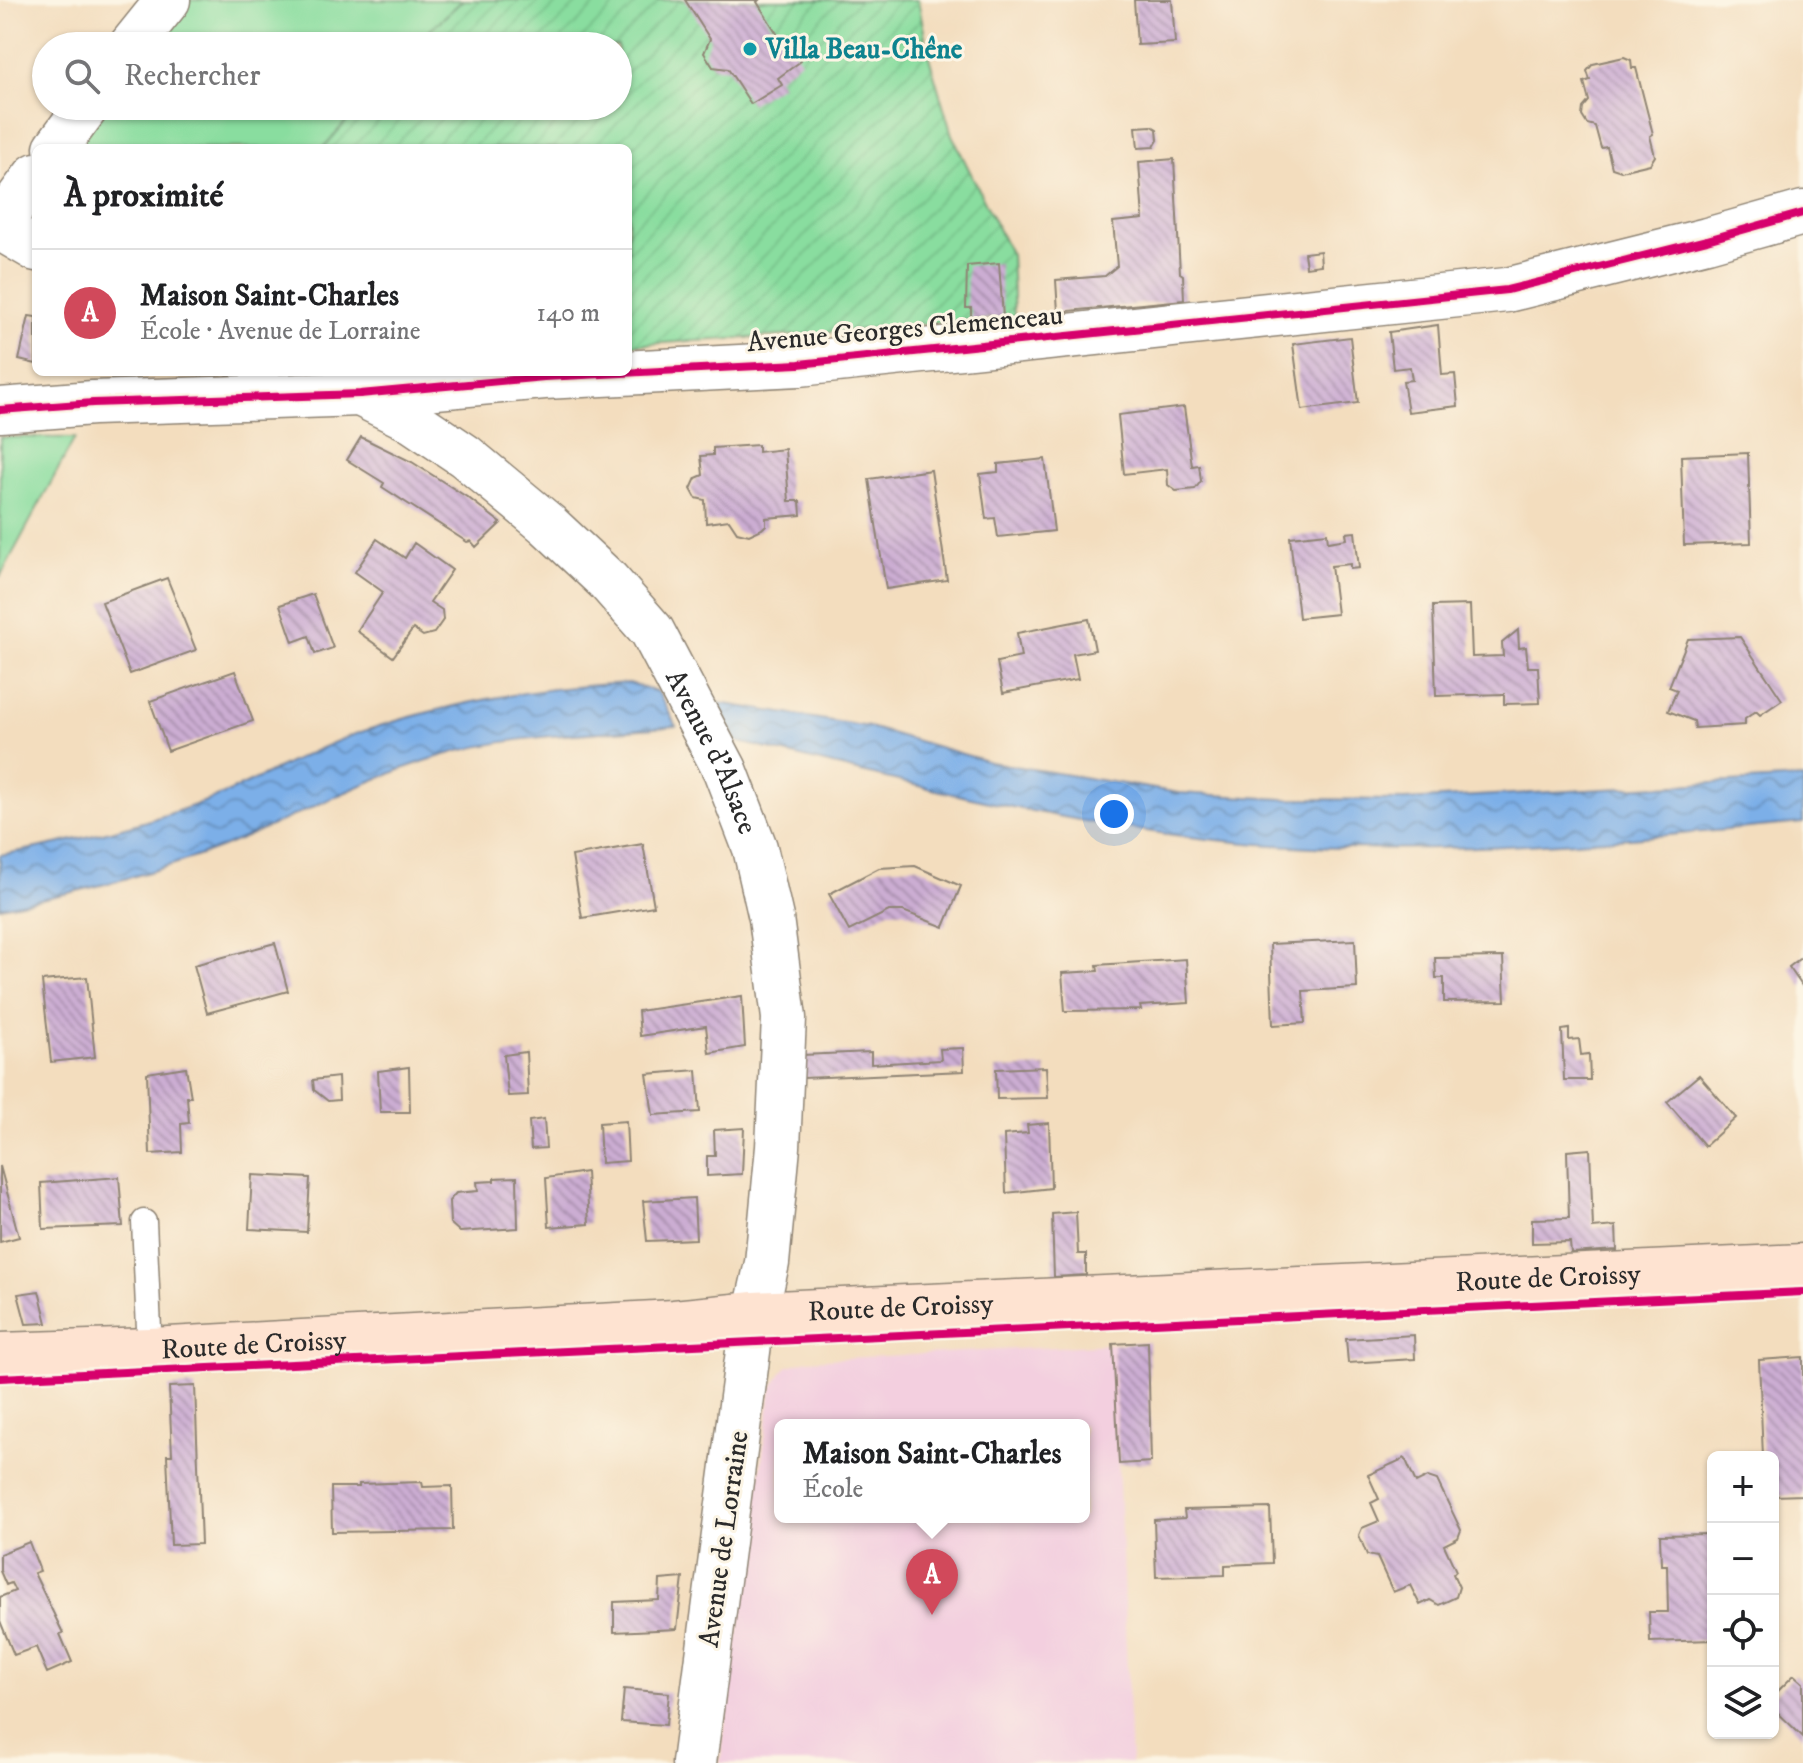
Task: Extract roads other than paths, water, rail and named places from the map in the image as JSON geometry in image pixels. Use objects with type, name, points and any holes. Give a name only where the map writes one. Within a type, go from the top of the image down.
[{"type":"main road","name":"Route de Croissy","points":[[0,1355],[674,1322],[754,1314],[1803,1266]]},
{"type":"street","points":[[142,32],[168,0]]},
{"type":"street","points":[[59,144],[77,120]]},
{"type":"street","points":[[32,181],[0,226],[32,246]]},
{"type":"street","name":"Avenue Georges Clemenceau","points":[[632,373],[799,364],[1507,290],[1803,213]]},
{"type":"street","name":"Avenue d'Alsace","points":[[311,376],[360,394],[410,419],[465,456],[547,524],[608,581],[652,631],[725,770],[755,848],[771,918],[784,1018],[778,1147],[767,1263],[754,1314]]},
{"type":"street","name":"Avenue Georges Clemenceau","points":[[0,410],[93,403],[360,394],[564,376]]},
{"type":"street","name":"Avenue de Lorraine","points":[[694,1763],[754,1314]]},
{"type":"lane","points":[[144,1222],[150,1350]]},
{"type":"water","points":[[629,683],[658,692],[676,726],[558,735],[470,748],[386,775],[195,857],[112,882],[0,907],[0,855],[83,838],[164,816],[217,797],[342,739],[394,722],[460,705],[527,693]]},
{"type":"water","points":[[719,703],[869,727],[990,762],[1179,793],[1282,799],[1405,800],[1803,778],[1803,823],[1599,841],[1463,848],[1327,848],[1192,837],[1060,817],[736,741]]},
{"type":"place","name":"Villa Beau-Chêne","points":[[750,49]]},
{"type":"place","name":"Maison Saint-Charles","points":[[932,1615]]}]
